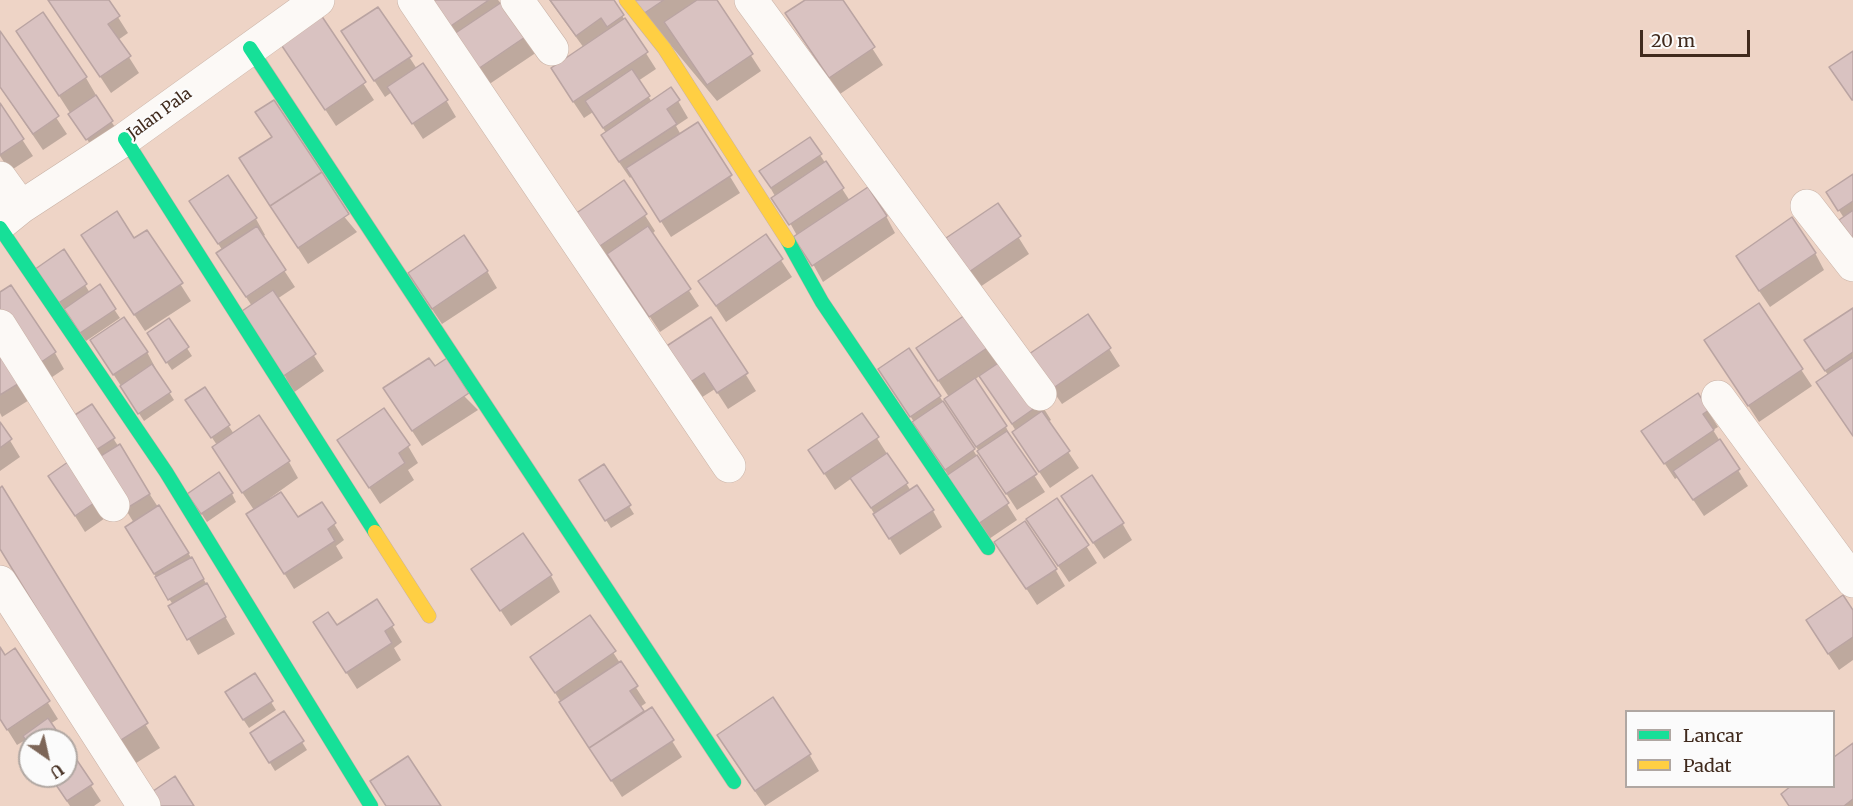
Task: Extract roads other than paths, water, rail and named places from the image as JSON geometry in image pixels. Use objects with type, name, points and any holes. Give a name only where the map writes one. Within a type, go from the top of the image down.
[{"type":"street","name":"Jalan Pala","points":[[7,220],[125,139],[318,0]]},
{"type":"street","points":[[414,0],[729,466]]},
{"type":"street","points":[[517,0],[552,49]]},
{"type":"street","points":[[626,0],[663,48],[787,239],[822,302],[988,548]]},
{"type":"street","points":[[751,0],[1040,394]]},
{"type":"street","points":[[250,48],[734,782]]},
{"type":"street","points":[[125,139],[429,616]]},
{"type":"street","points":[[0,178],[7,220],[166,472],[371,806]]},
{"type":"street","points":[[1807,206],[1853,265]]},
{"type":"street","points":[[0,326],[113,504]]},
{"type":"street","points":[[1718,397],[1853,581]]},
{"type":"street","points":[[0,582],[144,806]]}]
